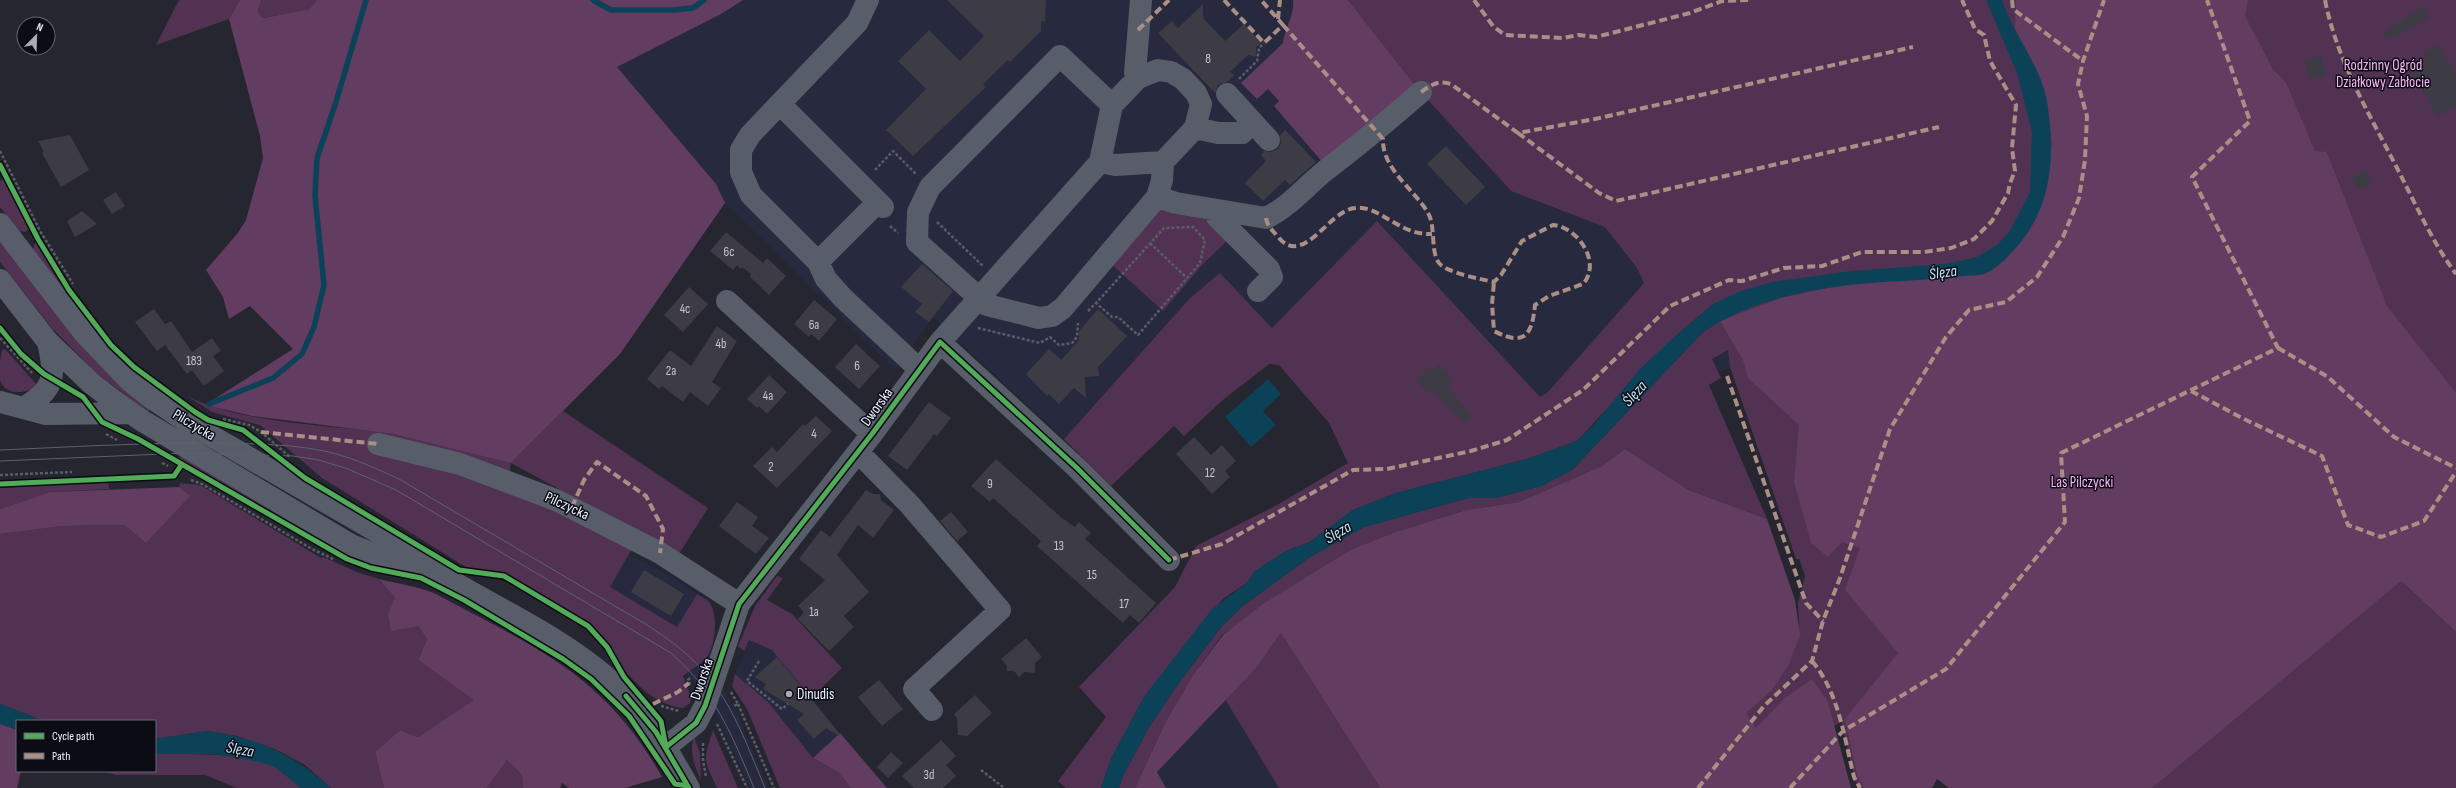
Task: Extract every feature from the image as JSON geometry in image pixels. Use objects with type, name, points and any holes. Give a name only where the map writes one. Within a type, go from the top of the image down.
[{"type":"street","points":[[868,0],[857,22],[750,135],[741,150],[741,172],[752,196],[818,262],[826,278],[843,298],[920,369]]},
{"type":"street","points":[[1138,78],[1135,73],[1141,0]]},
{"type":"street","points":[[1112,105],[1060,56],[930,188],[918,212],[916,242],[987,305],[1039,318],[1052,316],[1063,308],[1157,197],[1162,180],[1163,162],[1195,128],[1201,104],[1196,93],[1183,79],[1171,72],[1158,70],[1138,78],[1112,105],[1100,162],[1115,165],[1163,162]]},
{"type":"street","points":[[1157,197],[1176,203],[1266,218],[1276,213],[1326,171],[1353,151],[1421,92]]},
{"type":"street","points":[[1227,94],[1269,140]]},
{"type":"street","points":[[780,104],[880,204],[818,262]]},
{"type":"street","points":[[1195,128],[1218,133],[1242,133],[1252,122]]},
{"type":"street","name":"Dworska","points":[[666,747],[696,723],[705,706],[739,604],[872,434],[940,342],[998,280],[1100,162]]},
{"type":"street","points":[[1217,210],[1217,217],[1269,269],[1272,276],[1258,291]]},
{"type":"street","name":"Pilczycka","points":[[0,224],[85,334],[130,381],[187,422],[402,546],[435,571],[528,624],[599,671],[626,696],[666,747],[699,785]]},
{"type":"street","name":"Pilczycka","points":[[0,280],[48,342],[91,383],[130,413],[351,545],[381,557],[435,571]]},
{"type":"street","points":[[727,301],[872,434]]},
{"type":"street","points":[[23,408],[38,400],[45,378],[53,363],[48,342]]},
{"type":"street","points":[[940,342],[1077,468],[1169,560]]},
{"type":"street","points":[[0,402],[46,414],[130,413]]},
{"type":"street","name":"Pilczycka","points":[[378,444],[460,464],[556,500],[660,553],[739,604]]},
{"type":"street","points":[[858,452],[910,505],[1000,610],[914,689],[932,710]]},
{"type":"path","points":[[0,151],[40,231],[75,286]]},
{"type":"path","points":[[875,170],[893,152],[930,188]]},
{"type":"path","points":[[869,164],[880,174]]},
{"type":"path","points":[[0,165],[38,240],[69,290]]},
{"type":"path","points":[[918,212],[926,212],[998,280]]},
{"type":"path","points":[[1193,227],[1205,240],[1200,262],[1138,335],[1118,317],[1112,317],[1097,302],[1150,243],[1164,228],[1193,227]]},
{"type":"path","points":[[1150,243],[1187,278]]},
{"type":"path","points":[[4,333],[21,354],[45,378]]},
{"type":"path","points":[[0,338],[45,378]]},
{"type":"path","points":[[216,416],[249,425],[261,432]]},
{"type":"path","points":[[220,424],[243,430]]},
{"type":"path","points":[[162,463],[168,466]]},
{"type":"path","points":[[0,475],[72,472]]},
{"type":"path","points":[[190,480],[202,484],[312,549],[337,561]]},
{"type":"path","points":[[327,549],[340,556]]},
{"type":"path","points":[[759,661],[747,681],[782,709],[788,704]]},
{"type":"path","points":[[738,704],[774,788]]},
{"type":"path","points":[[658,706],[687,713]]},
{"type":"path","points":[[713,719],[721,728],[747,788]]},
{"type":"path","points":[[699,785],[703,761],[703,741]]},
{"type":"path","points":[[981,770],[1003,788]]},
{"type":"shaded area","points":[[743,0],[1348,0],[1419,90],[1511,191],[1605,227],[1637,268],[1644,283],[1548,392],[1539,397],[1377,221],[1272,328],[1220,274],[1190,298],[1064,439],[933,318],[895,370],[725,203],[716,184],[617,67],[721,14]]},
{"type":"shaded area","points":[[1735,346],[1743,360],[1719,373],[1712,359]]},
{"type":"shaded area","points":[[629,555],[671,576],[697,594],[677,627],[609,587]]},
{"type":"shaded area","points":[[749,640],[772,650],[840,733],[813,758],[768,702],[735,674]]},
{"type":"shaded area","points":[[701,662],[710,671],[702,692],[686,674]]},
{"type":"shaded area","points":[[722,685],[737,713],[769,788],[750,788],[714,710]]},
{"type":"shaded area","points":[[1225,699],[1279,788],[1166,788],[1157,772]]},
{"type":"green space","points":[[179,0],[240,0],[229,19],[156,45]]},
{"type":"green space","points":[[240,0],[261,0],[258,11],[260,16],[264,18],[309,9],[317,0],[743,0],[721,14],[617,67],[716,184],[725,203],[620,354],[511,463],[394,434],[252,416],[205,405],[293,349],[250,306],[229,319],[223,297],[206,270],[237,234],[246,220],[263,158],[260,136],[229,19]]},
{"type":"green space","points":[[261,0],[317,0],[309,9],[264,18],[260,16],[258,11]]},
{"type":"green space","points":[[1293,0],[1348,0],[1419,90],[1324,164],[1274,106],[1279,101],[1268,89],[1257,99],[1241,83],[1283,43],[1285,32],[1291,17]]},
{"type":"green space","name":"Rodzinny Ogród Działkowy Zabłocie","points":[[1348,0],[2456,0],[2456,532],[2402,582],[2456,632],[2456,788],[1950,788],[1934,775],[1927,788],[1857,788],[1841,722],[1728,788],[1687,788],[1796,642],[1799,628],[1798,603],[1805,576],[1799,559],[1796,559],[1730,367],[1728,350],[1712,359],[1721,378],[1709,385],[1767,519],[1689,490],[1625,449],[1602,466],[1519,502],[1466,510],[1395,532],[1352,549],[1222,635],[1193,675],[1166,721],[1135,788],[1119,788],[1123,776],[1149,727],[1181,680],[1222,626],[1244,605],[1310,557],[1364,527],[1468,498],[1496,498],[1541,486],[1572,470],[1703,332],[1720,321],[1726,330],[1713,304],[1670,341],[1577,441],[1527,459],[1396,493],[1353,510],[1310,542],[1286,551],[1254,572],[1247,583],[1224,598],[1206,618],[1144,697],[1111,759],[1101,788],[1066,788],[1058,781],[1106,717],[1079,687],[1175,587],[1196,546],[1277,505],[1348,463],[1329,423],[1279,365],[1269,364],[1224,399],[1184,436],[1174,426],[1111,486],[1064,439],[1190,298],[1220,273],[1272,328],[1377,221],[1540,397],[1548,392],[1644,283],[1637,268],[1605,227],[1511,191],[1419,90]],"holes":[[[2263,52],[2273,69],[2286,82],[2315,152],[2327,152],[2367,255]]]},
{"type":"green space","name":"Las Pilczycki","points":[[2016,0],[2248,0],[2245,16],[2273,69],[2286,82],[2315,151],[2327,152],[2387,306],[2456,393],[2456,632],[2401,581],[2152,788],[1949,788],[1937,779],[1932,788],[1864,788],[1857,775],[1845,719],[1898,653],[1845,590],[1860,548],[1842,542],[1828,557],[1811,543],[1794,482],[1799,425],[1748,378],[1743,360],[1720,321],[1781,298],[1850,283],[1984,274],[2005,260],[2052,146],[2047,101],[2035,69],[2015,28]]},
{"type":"green space","points":[[3,179],[29,229],[25,232],[19,231],[0,207],[0,181]]},
{"type":"green space","points":[[1166,207],[1207,213],[1230,238],[1203,264],[1163,311],[1109,262],[1153,211]]},
{"type":"green space","points":[[36,241],[64,288],[33,249]]},
{"type":"green space","points":[[0,242],[150,410],[148,412],[94,371],[52,328],[0,262]]},
{"type":"green space","points":[[3,349],[6,350],[38,386],[23,392],[17,392],[7,389],[3,385],[0,380],[0,361]]},
{"type":"green space","points":[[187,396],[210,406],[235,413],[288,422],[393,434],[452,447],[511,463],[509,475],[459,467],[633,547],[610,587],[677,627],[697,594],[705,598],[710,603],[713,610],[715,623],[711,649],[704,660],[683,676],[691,698],[690,703],[683,708],[673,706],[654,698],[646,692],[617,661],[601,637],[589,624],[504,574],[474,572],[322,478],[260,425],[212,412]]},
{"type":"green space","points":[[563,411],[708,508],[679,554],[511,463]]},
{"type":"green space","points":[[1625,449],[1689,490],[1767,519],[1795,600],[1800,635],[1789,664],[1771,691],[1746,713],[1756,728],[1785,698],[1812,679],[1828,702],[1851,788],[1380,788],[1281,633],[1258,666],[1157,772],[1166,788],[1135,788],[1166,721],[1193,675],[1223,635],[1263,604],[1352,549],[1395,532],[1466,510],[1519,502],[1602,466]]},
{"type":"green space","points":[[177,457],[184,457],[359,559],[330,547]]},
{"type":"green space","points":[[108,480],[109,489],[50,492],[0,509],[0,487]]},
{"type":"green space","points":[[180,483],[200,485],[321,558],[323,557],[357,572],[379,579],[395,598],[388,613],[418,626],[427,639],[418,660],[475,700],[418,737],[400,730],[375,752],[384,788],[331,788],[305,765],[277,750],[237,736],[207,731],[156,739],[156,720],[41,720],[0,704],[0,534],[63,526],[125,525],[189,496],[179,487]]},
{"type":"green space","points":[[179,487],[190,496],[146,543],[125,525],[63,526],[0,534],[0,509],[50,492]]},
{"type":"green space","points":[[777,576],[783,578],[767,600],[792,614],[842,668],[811,698],[772,650],[749,640],[744,651],[738,646],[755,606]]},
{"type":"green space","points":[[379,579],[415,587],[436,594],[516,637],[556,661],[590,687],[611,707],[639,740],[662,777],[625,788],[569,788],[562,783],[560,788],[523,788],[522,775],[507,760],[487,788],[384,788],[375,752],[400,730],[418,737],[474,700],[418,660],[427,639],[418,626],[391,631],[388,613],[395,598]]},
{"type":"green space","points":[[1281,633],[1380,788],[1279,788],[1225,699],[1258,666]]},
{"type":"green space","points":[[735,674],[768,702],[813,758],[838,772],[851,788],[780,788],[747,709],[732,686]]},
{"type":"green space","points":[[0,724],[16,730],[16,772],[21,772],[17,788],[0,788]]},
{"type":"green space","points":[[713,730],[738,788],[717,788],[709,771],[706,755]]},
{"type":"green space","points":[[840,733],[887,788],[851,788],[838,772],[813,758]]},
{"type":"green space","points":[[694,736],[700,753],[701,780],[694,764],[692,754]]},
{"type":"green space","points":[[156,754],[232,756],[262,762],[275,767],[301,788],[237,788],[205,775],[116,775],[105,772],[156,772]]},
{"type":"green space","points":[[507,760],[522,775],[523,788],[487,788]]},
{"type":"water","name":"Ślęza","points":[[1986,0],[2002,0],[2013,26],[2039,75],[2044,88],[2050,123],[2050,164],[2048,184],[2043,203],[2035,221],[2024,238],[2002,263],[1991,271],[1982,275],[1877,282],[1825,288],[1799,293],[1749,308],[1725,319],[1703,332],[1572,470],[1541,486],[1496,498],[1468,498],[1364,527],[1310,557],[1244,605],[1222,626],[1181,680],[1149,727],[1123,776],[1119,788],[1101,788],[1111,759],[1144,697],[1212,609],[1247,583],[1254,572],[1265,564],[1286,551],[1310,542],[1353,510],[1396,493],[1527,459],[1577,441],[1596,422],[1640,369],[1670,341],[1713,304],[1741,291],[1772,282],[1851,271],[1945,264],[1977,257],[1997,245],[2010,231],[2030,192],[2032,132],[2017,73]]},
{"type":"water","points":[[1268,379],[1281,394],[1263,411],[1276,425],[1251,447],[1225,417]]},
{"type":"water","points":[[0,704],[41,720],[16,720],[16,730],[0,724]]},
{"type":"water","name":"Ślęza","points":[[207,731],[243,738],[274,749],[302,765],[331,788],[301,788],[275,767],[260,762],[215,754],[156,754],[156,739]]},
{"type":"building","points":[[947,0],[1046,0],[1045,22],[1041,21],[1041,31],[1010,62],[1008,60],[983,84],[986,87],[913,156],[886,130],[926,89],[898,61],[929,30],[960,61],[984,36]]},
{"type":"building","points":[[1203,4],[1203,18],[1225,41],[1244,24],[1261,43],[1256,47],[1256,57],[1248,55],[1230,72],[1234,75],[1227,82],[1218,85],[1215,93],[1158,33],[1172,21],[1178,28]]},
{"type":"building","points":[[2423,6],[2430,18],[2388,40],[2383,32]]},
{"type":"building","points":[[2438,44],[2456,74],[2456,107],[2437,116],[2409,67],[2426,58],[2423,53]]},
{"type":"building","points":[[2321,56],[2326,75],[2310,79],[2305,60]]},
{"type":"building","points":[[1285,130],[1316,162],[1290,185],[1285,180],[1263,201],[1245,183],[1266,161],[1261,155],[1264,151],[1271,152],[1278,149],[1281,143],[1280,135]]},
{"type":"building","points":[[70,135],[89,170],[61,187],[42,153],[44,152],[38,141]]},
{"type":"building","points":[[1446,146],[1485,187],[1466,205],[1427,164]]},
{"type":"building","points":[[2366,171],[2372,183],[2358,189],[2352,177]]},
{"type":"building","points":[[116,192],[125,206],[112,214],[103,200]]},
{"type":"building","points":[[82,211],[97,224],[75,237],[67,221]]},
{"type":"building","points":[[726,232],[763,263],[767,258],[786,276],[769,295],[750,277],[751,274],[742,267],[741,269],[737,265],[733,270],[710,251]]},
{"type":"building","points":[[922,264],[953,291],[929,322],[915,312],[922,304],[901,287]]},
{"type":"building","points":[[689,287],[708,304],[683,332],[664,315]]},
{"type":"building","points":[[814,300],[837,319],[819,341],[811,334],[809,337],[794,324]]},
{"type":"building","points":[[154,309],[165,324],[171,321],[192,352],[212,338],[221,351],[213,356],[224,371],[204,386],[192,370],[187,374],[165,345],[157,351],[135,322]]},
{"type":"building","points":[[1098,309],[1127,336],[1098,367],[1099,376],[1085,377],[1086,398],[1074,388],[1059,404],[1049,394],[1047,396],[1026,374],[1049,349],[1061,360],[1079,340],[1079,331]]},
{"type":"building","points":[[717,326],[737,341],[712,382],[721,388],[708,406],[690,392],[683,402],[662,386],[659,389],[647,379],[670,350],[691,366]]},
{"type":"building","points":[[856,344],[880,366],[859,389],[835,367]]},
{"type":"building","points":[[1438,364],[1449,374],[1447,376],[1452,381],[1447,386],[1472,416],[1465,423],[1432,390],[1428,393],[1416,381],[1428,367],[1432,371]]},
{"type":"building","points":[[769,375],[787,392],[767,414],[759,406],[757,408],[747,399]]},
{"type":"building","points":[[929,402],[951,418],[937,436],[934,434],[907,470],[888,456]]},
{"type":"building","points":[[816,416],[832,431],[777,488],[753,466],[772,447],[777,452],[803,424],[805,426]]},
{"type":"building","points":[[1194,437],[1211,455],[1222,445],[1236,461],[1225,471],[1230,477],[1212,494],[1176,454]]},
{"type":"building","points":[[996,459],[1062,518],[1075,527],[1079,522],[1091,533],[1085,539],[1156,603],[1139,623],[1130,615],[1123,623],[1037,546],[1041,541],[993,498],[990,502],[971,486]]},
{"type":"building","points":[[866,490],[873,494],[880,494],[881,500],[894,510],[873,538],[858,525],[837,555],[869,592],[844,616],[854,627],[829,651],[798,619],[804,612],[798,606],[825,580],[799,559],[821,530],[830,537]]},
{"type":"building","points":[[737,502],[758,517],[752,526],[769,538],[756,554],[719,526]]},
{"type":"building","points":[[951,512],[968,532],[957,541],[940,521]]},
{"type":"building","points":[[644,570],[684,594],[671,616],[631,592]]},
{"type":"building","points":[[1026,638],[1042,657],[1035,663],[1035,673],[1024,672],[1019,677],[1014,671],[1007,671],[1007,666],[1001,659]]},
{"type":"building","name":"Dinudis","points":[[777,657],[840,734],[839,736],[826,728],[814,739],[797,720],[804,714],[763,689],[766,684],[755,677]]},
{"type":"building","points":[[879,680],[903,709],[882,726],[858,697]]},
{"type":"building","points":[[975,695],[992,713],[967,736],[958,735],[957,718],[954,714]]},
{"type":"building","points":[[941,740],[956,756],[946,765],[956,776],[943,788],[914,788],[902,776]]},
{"type":"building","points":[[891,752],[903,763],[888,778],[877,767]]},
{"type":"waterway","points":[[209,404],[273,378],[302,354],[314,327],[324,285],[315,196],[317,158],[336,102],[366,0]]},
{"type":"waterway","points":[[593,0],[611,10],[674,10],[693,8],[704,0]]},
{"type":"tram line","points":[[0,450],[181,443],[277,445],[329,452],[350,458],[379,470],[399,479],[642,622],[668,639],[706,674],[720,693],[743,735],[765,788]]},
{"type":"tram line","points":[[0,461],[186,453],[293,456],[319,460],[348,469],[396,490],[671,653],[686,667],[699,683],[721,715],[754,788]]},
{"type":"marked path","points":[[1138,30],[1169,0]]},
{"type":"marked path","points":[[1224,0],[1264,43],[1283,25],[1261,0]]},
{"type":"marked path","points":[[1278,19],[1280,0]]},
{"type":"marked path","points":[[1474,0],[1493,26],[1505,35],[1563,38],[1578,35],[1596,37],[1690,13],[1722,1],[1750,0]]},
{"type":"marked path","points":[[1169,560],[1222,544],[1353,470],[1387,469],[1471,451],[1507,440],[1583,390],[1670,306],[1729,280],[1742,281],[1784,268],[1822,266],[1862,252],[1924,252],[1951,248],[1974,239],[1992,221],[2008,193],[2015,171],[2012,148],[2016,105],[1990,61],[1984,35],[1975,29],[1962,0]]},
{"type":"marked path","points":[[2012,0],[2013,9],[2083,61]]},
{"type":"marked path","points":[[1698,788],[1764,706],[1812,661],[1823,621],[1840,578],[1890,429],[1946,337],[1969,310],[2006,302],[2037,277],[2063,237],[2079,198],[2085,160],[2087,116],[2078,84],[2083,61],[2104,0]]},
{"type":"marked path","points":[[1790,788],[1843,731],[1946,669],[2065,522],[2061,453],[2278,348],[2192,177],[2250,121],[2207,0]]},
{"type":"marked path","points":[[2325,0],[2330,23],[2338,45],[2346,66],[2366,108],[2425,224],[2456,274]]},
{"type":"marked path","points":[[1283,25],[1383,139],[1384,150],[1393,169],[1428,213],[1432,225],[1436,258],[1443,267],[1465,275],[1494,282],[1501,275],[1522,241],[1553,225],[1562,227],[1571,232],[1578,239],[1584,247],[1590,266],[1588,276],[1583,284],[1549,296],[1535,305],[1532,324],[1529,331],[1520,338],[1505,336],[1494,331],[1492,304],[1494,282]]},
{"type":"marked path","points":[[1421,92],[1439,83],[1443,82],[1451,84],[1518,133],[1595,119],[1913,47]]},
{"type":"marked path","points":[[1518,133],[1599,193],[1616,201],[1939,127]]},
{"type":"marked path","points":[[1266,218],[1268,224],[1279,238],[1288,245],[1298,246],[1317,235],[1345,211],[1355,208],[1364,208],[1373,211],[1410,230],[1432,234]]},
{"type":"marked path","points":[[2278,348],[2328,377],[2394,437],[2456,468]]},
{"type":"marked path","points":[[1727,376],[1806,603],[1823,621]]},
{"type":"marked path","points":[[2191,391],[2244,419],[2322,456],[2348,525],[2381,537],[2424,521],[2456,472]]},
{"type":"marked path","points":[[261,432],[378,444]]},
{"type":"marked path","points":[[572,507],[584,480],[597,462],[646,496],[663,529],[660,553]]},
{"type":"marked path","points":[[1812,661],[1829,687],[1835,701],[1854,777],[1860,788]]},
{"type":"marked path","points":[[653,704],[678,692],[689,683]]},
{"type":"cycle path","points":[[0,165],[38,239],[69,290],[111,345],[134,367],[195,412],[208,420],[243,430],[305,478],[459,570],[504,576],[588,626],[607,647],[624,677],[661,721],[666,747]]},
{"type":"cycle path","points":[[0,328],[21,354],[44,374],[83,397],[102,422],[138,439],[347,559],[371,568],[421,578],[464,600],[563,659],[591,679],[629,716],[675,784],[688,786]]},
{"type":"cycle path","points":[[666,747],[696,723],[705,706],[739,604],[872,434],[940,342],[1077,468],[1169,560]]},
{"type":"cycle path","points":[[0,484],[174,476],[182,464]]},
{"type":"cycle path","points":[[626,696],[656,732],[689,788]]},
{"type":"place","name":"Dinudis","points":[[789,694]]}]
